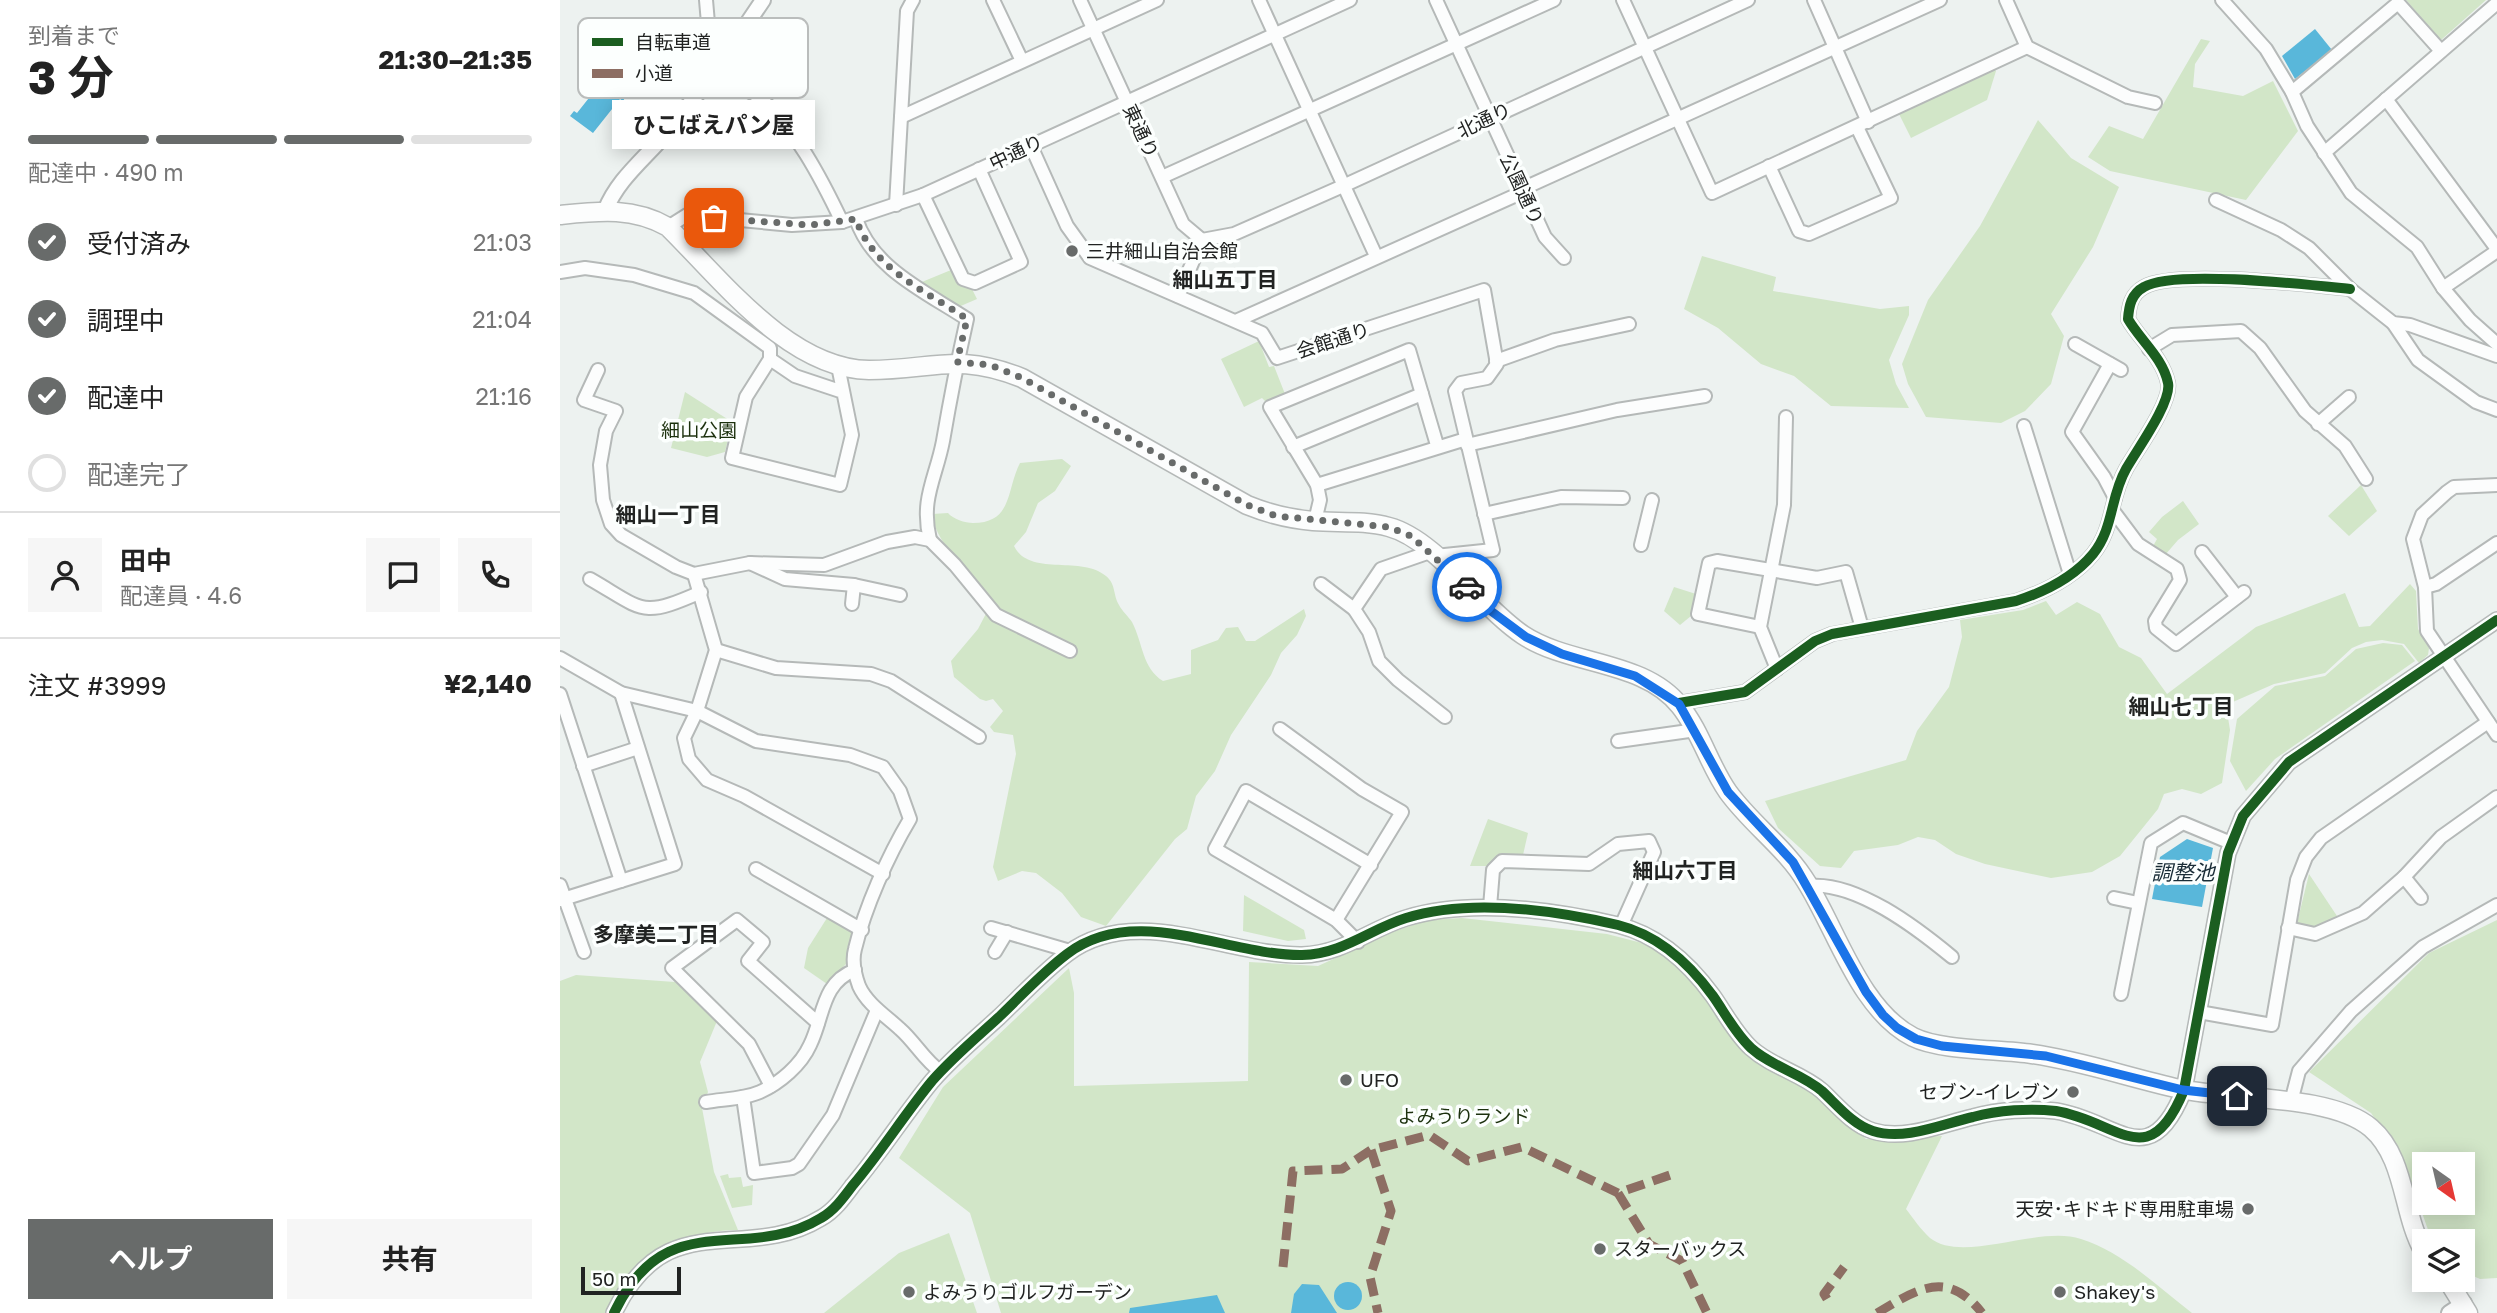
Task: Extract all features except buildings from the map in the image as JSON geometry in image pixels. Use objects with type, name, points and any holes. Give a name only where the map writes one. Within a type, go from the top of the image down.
[{"type":"main road","points":[[560,215],[630,212],[668,227],[775,332],[794,347],[838,366],[866,370],[957,362],[990,365],[1022,378],[1247,505],[1276,516],[1389,527],[1411,536],[1491,611],[1526,637],[1562,654],[1635,676],[1679,704],[1696,730],[1712,777],[1793,862],[1809,886],[1866,992],[1883,1015],[1916,1039],[1942,1046],[2046,1056],[2183,1090],[2291,1102],[2331,1110],[2359,1120],[2373,1130],[2395,1167],[2412,1230]]},
{"type":"main road","points":[[2453,1292],[2461,1310]]},
{"type":"street","points":[[706,0],[708,18]]},
{"type":"street","points":[[751,18],[763,0]]},
{"type":"street","points":[[896,205],[907,11],[913,0]]},
{"type":"street","points":[[993,0],[1022,61]]},
{"type":"street","name":"東通り","points":[[1080,0],[1183,224],[1202,240]]},
{"type":"street","points":[[901,117],[1157,0]]},
{"type":"street","points":[[1259,0],[1376,256]]},
{"type":"street","name":"中通り","points":[[668,227],[688,215],[792,225],[856,219],[923,195],[1350,0]]},
{"type":"street","name":"公園通り","points":[[1436,0],[1522,191],[1545,237],[1564,258]]},
{"type":"street","points":[[1163,177],[1554,0]]},
{"type":"street","points":[[1623,0],[1712,192],[2027,47]]},
{"type":"street","name":"北通り","points":[[1202,240],[1220,237],[1343,186],[1748,0]]},
{"type":"street","points":[[1769,166],[1800,231],[1809,234],[1891,198],[1835,48],[1814,0]]},
{"type":"street","points":[[1238,320],[1940,0]]},
{"type":"street","points":[[2006,0],[2027,47],[2128,97],[2155,103]]},
{"type":"street","points":[[2222,0],[2266,49],[2292,92],[2307,126],[2351,193],[2417,247],[2443,288],[2470,320],[2497,344]]},
{"type":"street","points":[[2292,92],[2398,3],[2441,51]]},
{"type":"street","points":[[2324,153],[2497,3]]},
{"type":"street","points":[[605,211],[621,180],[643,161],[694,98]]},
{"type":"street","points":[[759,98],[785,128],[828,189],[842,222]]},
{"type":"street","points":[[2386,99],[2497,250],[2443,288]]},
{"type":"street","name":"会館通り","points":[[1031,146],[1067,226],[1090,258],[1238,320],[1262,333],[1277,358],[1484,290],[1497,362]]},
{"type":"street","points":[[923,195],[963,279],[975,284],[1021,262],[979,169]]},
{"type":"street","points":[[2216,200],[2281,230],[2309,248],[2350,289],[2393,323],[2418,360],[2476,402],[2497,410]]},
{"type":"street","points":[[856,219],[862,235],[908,284],[967,319],[943,442],[926,499],[925,523],[930,540],[955,565],[996,615],[1070,651]]},
{"type":"street","points":[[1178,296],[1202,240]]},
{"type":"street","points":[[560,272],[585,268],[634,275],[694,293],[770,348],[770,359],[746,397],[732,458],[840,485],[852,435],[838,366]]},
{"type":"street","points":[[1679,704],[1745,692],[1815,642],[1832,634],[2016,601],[2037,594],[2070,574],[2092,555],[2105,536],[2123,473],[2166,399],[2168,384],[2150,349],[2127,319],[2136,292],[2147,285],[2214,279],[2350,289]]},
{"type":"street","points":[[2393,323],[2410,325],[2497,356]]},
{"type":"street","points":[[1354,609],[1381,569],[1433,554],[1493,550],[1455,391],[1461,383],[1487,378],[1497,362],[1555,340],[1629,324]]},
{"type":"street","points":[[2150,349],[2172,335],[2241,331],[2260,348],[2318,424],[2345,446],[2366,479]]},
{"type":"street","points":[[2075,344],[2116,367],[2072,432],[2104,477],[2115,498]]},
{"type":"street","points":[[1315,521],[1320,500],[1317,485],[1270,407],[1409,350],[1437,446]]},
{"type":"street","points":[[770,359],[795,376],[843,393]]},
{"type":"street","points":[[598,370],[584,400],[615,411],[606,431],[600,465],[603,500],[611,524],[621,535],[676,567],[694,574],[750,563],[824,565],[887,542],[915,537],[930,540]]},
{"type":"street","points":[[1293,447],[1422,394]]},
{"type":"street","points":[[1317,485],[1437,446],[1617,410],[1705,396]]},
{"type":"street","points":[[2318,424],[2349,397]]},
{"type":"street","points":[[1777,669],[1760,627],[1784,505],[1786,417]]},
{"type":"street","points":[[2024,426],[2070,574]]},
{"type":"street","points":[[2497,485],[2454,487],[2422,514],[2413,539],[2425,587],[2427,631],[2497,735]]},
{"type":"street","points":[[1484,514],[1561,497],[1623,498]]},
{"type":"street","points":[[1641,545],[1652,500]]},
{"type":"street","points":[[2114,512],[2138,544],[2178,569],[2180,580],[2155,621],[2156,628],[2176,644],[2240,594],[2202,552]]},
{"type":"street","points":[[2425,587],[2436,584],[2497,543]]},
{"type":"street","points":[[1760,627],[1698,614],[1709,563],[1717,561],[1816,578],[1846,572],[1862,628]]},
{"type":"street","points":[[750,563],[785,579],[854,585],[900,595]]},
{"type":"street","points":[[694,574],[716,650],[697,711],[684,738],[690,759],[707,780],[744,796],[883,874]]},
{"type":"street","points":[[590,579],[644,610],[663,609],[701,592]]},
{"type":"street","points":[[1321,584],[1354,609],[1369,632],[1379,661],[1398,680],[1445,717]]},
{"type":"street","points":[[852,604],[854,585]]},
{"type":"street","points":[[614,1313],[634,1280],[673,1249],[723,1238],[786,1234],[827,1215],[889,1142],[941,1072],[1070,951],[1100,937],[1129,931],[1164,933],[1304,955],[1339,949],[1358,942],[1392,922],[1431,911],[1490,907],[1621,926],[1676,954],[1710,992],[1741,1038],[1755,1052],[1818,1087],[1854,1120],[1879,1133],[1944,1126],[1995,1112],[2052,1111],[2088,1119],[2126,1137],[2152,1136],[2169,1122],[2183,1090],[2231,843],[2243,816],[2289,762],[2497,620]]},
{"type":"street","points":[[716,650],[776,668],[871,674],[891,681],[979,737]]},
{"type":"street","points":[[560,658],[621,693],[697,711],[756,741],[850,755],[883,767],[900,791],[910,819],[883,874],[854,951],[855,970],[860,989],[877,1010],[901,1029],[930,1065],[941,1072]]},
{"type":"street","points":[[562,900],[676,864],[621,693]]},
{"type":"street","points":[[560,694],[562,709],[621,881]]},
{"type":"street","points":[[2199,1012],[2272,1025],[2297,880],[2306,857],[2320,838],[2488,722]]},
{"type":"street","points":[[1280,729],[1362,789],[1402,812],[1336,920]]},
{"type":"street","points":[[1618,741],[1696,730]]},
{"type":"street","points":[[583,766],[638,748]]},
{"type":"street","points":[[1358,942],[1336,920],[1215,849],[1246,791],[1371,865]]},
{"type":"street","points":[[2288,928],[2315,934],[2363,913],[2404,877],[2441,837],[2497,797]]},
{"type":"street","points":[[2121,994],[2151,843],[2183,823],[2231,843]]},
{"type":"street","points":[[1490,907],[1493,870],[1502,861],[1589,864],[1618,844],[1649,841],[1654,852],[1621,926]]},
{"type":"street","points":[[756,869],[862,930]]},
{"type":"street","points":[[2404,877],[2421,898]]},
{"type":"street","points":[[1809,886],[1828,884],[1882,908],[1920,931],[1952,957]]},
{"type":"street","points":[[560,885],[562,900],[584,952]]},
{"type":"street","points":[[2114,898],[2138,903]]},
{"type":"street","points":[[2291,1102],[2299,1071],[2351,1012],[2423,947],[2497,905]]},
{"type":"street","points":[[771,1086],[749,1044],[672,968],[737,920],[763,942],[748,961],[818,1023]]},
{"type":"street","points":[[991,928],[1070,951]]},
{"type":"street","points":[[995,952],[1007,932]]},
{"type":"street","points":[[706,1102],[743,1097],[771,1086],[801,1060],[818,1023],[827,994],[844,974],[855,970]]},
{"type":"street","points":[[743,1097],[754,1173],[792,1168],[799,1164],[833,1115],[877,1010]]},
{"type":"green space","points":[[2406,0],[2486,0],[2441,40]]},
{"type":"green space","points":[[2201,39],[2210,41],[2195,64],[2193,87],[2243,96],[2273,81],[2298,131],[2246,200],[2110,171],[2088,157],[2109,126],[2143,139]]},
{"type":"green space","points":[[1994,69],[1996,71],[1987,100],[1911,138],[1899,114]]},
{"type":"green space","points":[[2038,120],[2071,158],[2119,187],[2093,247],[2051,314],[2064,336],[2051,384],[2025,411],[2001,423],[1926,417],[1908,384],[1902,364],[1928,300],[1980,226]]},
{"type":"green space","points":[[1702,256],[1776,277],[1773,291],[1880,309],[1909,306],[1909,315],[1889,360],[1896,384],[1909,408],[1831,406],[1794,376],[1761,364],[1718,328],[1684,309]]},
{"type":"green space","points":[[951,270],[958,285],[972,289],[977,299],[956,308],[917,284]]},
{"type":"green space","points":[[1259,341],[1269,367],[1274,366],[1285,394],[1266,402],[1262,398],[1244,407],[1221,359]]},
{"type":"green space","name":"細山公園","points":[[685,392],[732,422],[725,452],[707,457],[671,448]]},
{"type":"green space","points":[[1062,459],[1071,466],[1055,491],[1038,503],[1026,532],[1014,546],[1021,555],[1031,561],[1083,567],[1106,576],[1111,582],[1119,605],[1136,630],[1147,662],[1156,676],[1163,681],[1191,674],[1191,650],[1218,640],[1226,628],[1238,627],[1246,641],[1255,641],[1304,609],[1306,616],[1297,635],[1281,653],[1271,675],[1231,735],[1215,771],[1196,796],[1187,829],[1175,839],[1106,926],[1081,917],[1062,893],[1036,873],[1022,871],[998,881],[993,867],[1016,754],[1013,735],[994,732],[990,727],[1003,711],[993,699],[980,699],[954,677],[951,661],[978,629],[992,602],[941,539],[932,514],[948,513],[956,519],[970,523],[986,522],[1002,511],[1020,463]]},
{"type":"green space","points":[[2361,485],[2377,511],[2349,536],[2328,516]]},
{"type":"green space","points":[[2183,501],[2199,524],[2178,540],[2165,555],[2152,548],[2157,539],[2149,532],[2162,517]]},
{"type":"green space","points":[[2410,584],[2416,591],[2418,629],[2429,648],[2428,655],[2419,663],[2404,644],[2382,640],[2366,642],[2352,648],[2325,673],[2274,684],[2226,705],[2230,730],[2222,783],[2201,794],[2182,789],[2164,794],[2158,809],[2120,856],[2092,872],[2051,878],[1985,864],[1956,854],[1935,840],[1918,837],[1898,845],[1854,851],[1841,868],[1820,866],[1778,828],[1765,801],[1906,760],[1917,731],[1949,687],[1962,637],[1960,620],[2023,610],[2046,601],[2056,615],[2077,602],[2100,614],[2119,647],[2141,658],[2167,694],[2256,627],[2345,593],[2359,627],[2370,626]]},
{"type":"green space","points":[[1674,587],[1696,594],[1691,616],[1680,625],[1664,611]]},
{"type":"green space","points":[[2383,643],[2402,645],[2415,661],[2275,759],[2246,791],[2230,761],[2237,719],[2275,686],[2325,676],[2356,649]]},
{"type":"green space","points":[[1488,819],[1528,833],[1523,855],[1501,854],[1488,866],[1470,866]]},
{"type":"green space","points":[[2309,874],[2339,919],[2315,931],[2301,928],[2297,923]]},
{"type":"green space","points":[[1244,895],[1304,930],[1306,939],[1288,941],[1243,931]]},
{"type":"green space","points":[[827,918],[855,934],[846,964],[827,984],[804,968],[808,948]]},
{"type":"green space","name":"よみうりランド","points":[[1462,918],[1607,934],[1642,943],[1666,956],[1690,979],[1747,1053],[1805,1088],[1866,1139],[1942,1136],[1906,1209],[1930,1238],[1944,1245],[1961,1247],[2044,1237],[2081,1239],[2126,1261],[2192,1313],[1001,1313],[970,1213],[899,1158],[943,1087],[1069,968],[1074,993],[1074,1086],[1248,1081],[1249,962],[1318,966],[1395,931],[1428,920]]},
{"type":"green space","points":[[2497,920],[2497,1278],[2475,1277],[2475,1229],[2428,1229],[2423,1215],[2475,1215],[2475,1152],[2412,1152],[2412,1184],[2403,1159],[2371,1113],[2309,1072],[2429,953]]},
{"type":"green space","points":[[576,975],[675,982],[717,1021],[700,1062],[708,1092],[702,1108],[714,1172],[738,1230],[696,1236],[659,1251],[630,1277],[617,1293],[607,1313],[560,1313],[560,981]]},
{"type":"green space","points":[[728,1174],[729,1178],[741,1177],[743,1187],[753,1185],[752,1205],[732,1208],[720,1176]]},
{"type":"green space","name":"よみうりゴルフガーデン","points":[[949,1233],[977,1313],[824,1313],[899,1253]]},
{"type":"water","points":[[2315,29],[2332,50],[2295,79],[2282,56]]},
{"type":"water","points":[[589,98],[625,98],[623,101],[620,99],[593,133],[570,116],[574,111],[577,113]]},
{"type":"water","name":"調整池","points":[[2187,839],[2213,848],[2202,907],[2152,899],[2160,857]]},
{"type":"water","points":[[1348,1282],[1358,1286],[1362,1296],[1358,1306],[1348,1310],[1338,1306],[1334,1296],[1338,1286]]},
{"type":"water","points":[[1302,1284],[1319,1285],[1337,1313],[1291,1313],[1294,1294]]},
{"type":"water","points":[[1217,1295],[1225,1313],[1129,1313],[1130,1308]]},
{"type":"marked path","points":[[1283,1267],[1293,1171],[1342,1169],[1371,1150],[1429,1135],[1468,1161],[1522,1147],[1618,1193],[1673,1174]]},
{"type":"marked path","points":[[1371,1150],[1391,1211],[1370,1277],[1378,1313]]},
{"type":"marked path","points":[[1618,1193],[1649,1244],[1682,1261],[1707,1313]]},
{"type":"marked path","points":[[1827,1299],[1824,1294],[1844,1267]]},
{"type":"marked path","points":[[1877,1313],[1918,1291],[1944,1287],[1969,1299],[1982,1313]]},
{"type":"cycle path","points":[[1679,703],[1745,692],[1815,641],[1832,634],[2016,601],[2058,583],[2077,570],[2100,544],[2121,480],[2159,414],[2168,391],[2161,365],[2128,319],[2133,297],[2144,287],[2183,279],[2212,279],[2350,289]]},
{"type":"cycle path","points":[[614,1313],[635,1279],[658,1258],[682,1247],[708,1241],[764,1237],[792,1231],[826,1215],[873,1160],[932,1081],[956,1056],[1067,954],[1094,939],[1122,932],[1182,935],[1243,948],[1302,955],[1317,954],[1343,946],[1406,918],[1457,909],[1512,908],[1618,925],[1646,936],[1672,952],[1704,984],[1751,1048],[1814,1085],[1852,1119],[1873,1131],[1885,1134],[1911,1133],[1993,1113],[2036,1110],[2078,1116],[2130,1136],[2144,1137],[2158,1131],[2171,1116],[2184,1090],[2228,853],[2243,816],[2289,762],[2497,620]]},
{"type":"way so far","points":[[714,218],[792,225],[856,219],[862,235],[908,284],[967,319],[957,362],[990,365],[1022,378],[1261,511],[1276,516],[1315,521],[1389,527],[1411,536],[1467,587]]},
{"type":"place","name":"ひこばえパン屋","points":[[714,218]]},
{"type":"place","name":"三井細山自治会館","points":[[1072,251]]},
{"type":"place","name":"UFO","points":[[1346,1080]]},
{"type":"place","name":"セブン-イレブン","points":[[2073,1092]]},
{"type":"place","name":"天安･キドキド専用駐車場","points":[[2248,1209]]},
{"type":"place","name":"スターバックス","points":[[1600,1249]]},
{"type":"place","name":"よみうりゴルフガーデン","points":[[909,1292]]},
{"type":"place","name":"Shakey's","points":[[2060,1292]]},
{"type":"district","name":"細山五丁目","points":[[1225,280]]},
{"type":"district","name":"細山一丁目","points":[[668,515]]},
{"type":"district","name":"細山七丁目","points":[[2181,707]]},
{"type":"district","name":"細山六丁目","points":[[1685,871]]},
{"type":"district","name":"多摩美二丁目","points":[[656,935]]},
{"type":"route","points":[[1467,587],[1491,611],[1526,637],[1562,654],[1635,676],[1679,704],[1696,730],[1728,792],[1793,862],[1809,886],[1866,992],[1883,1015],[1897,1028],[1916,1039],[1942,1046],[1978,1047],[2046,1056],[2183,1090],[2237,1096]]}]
